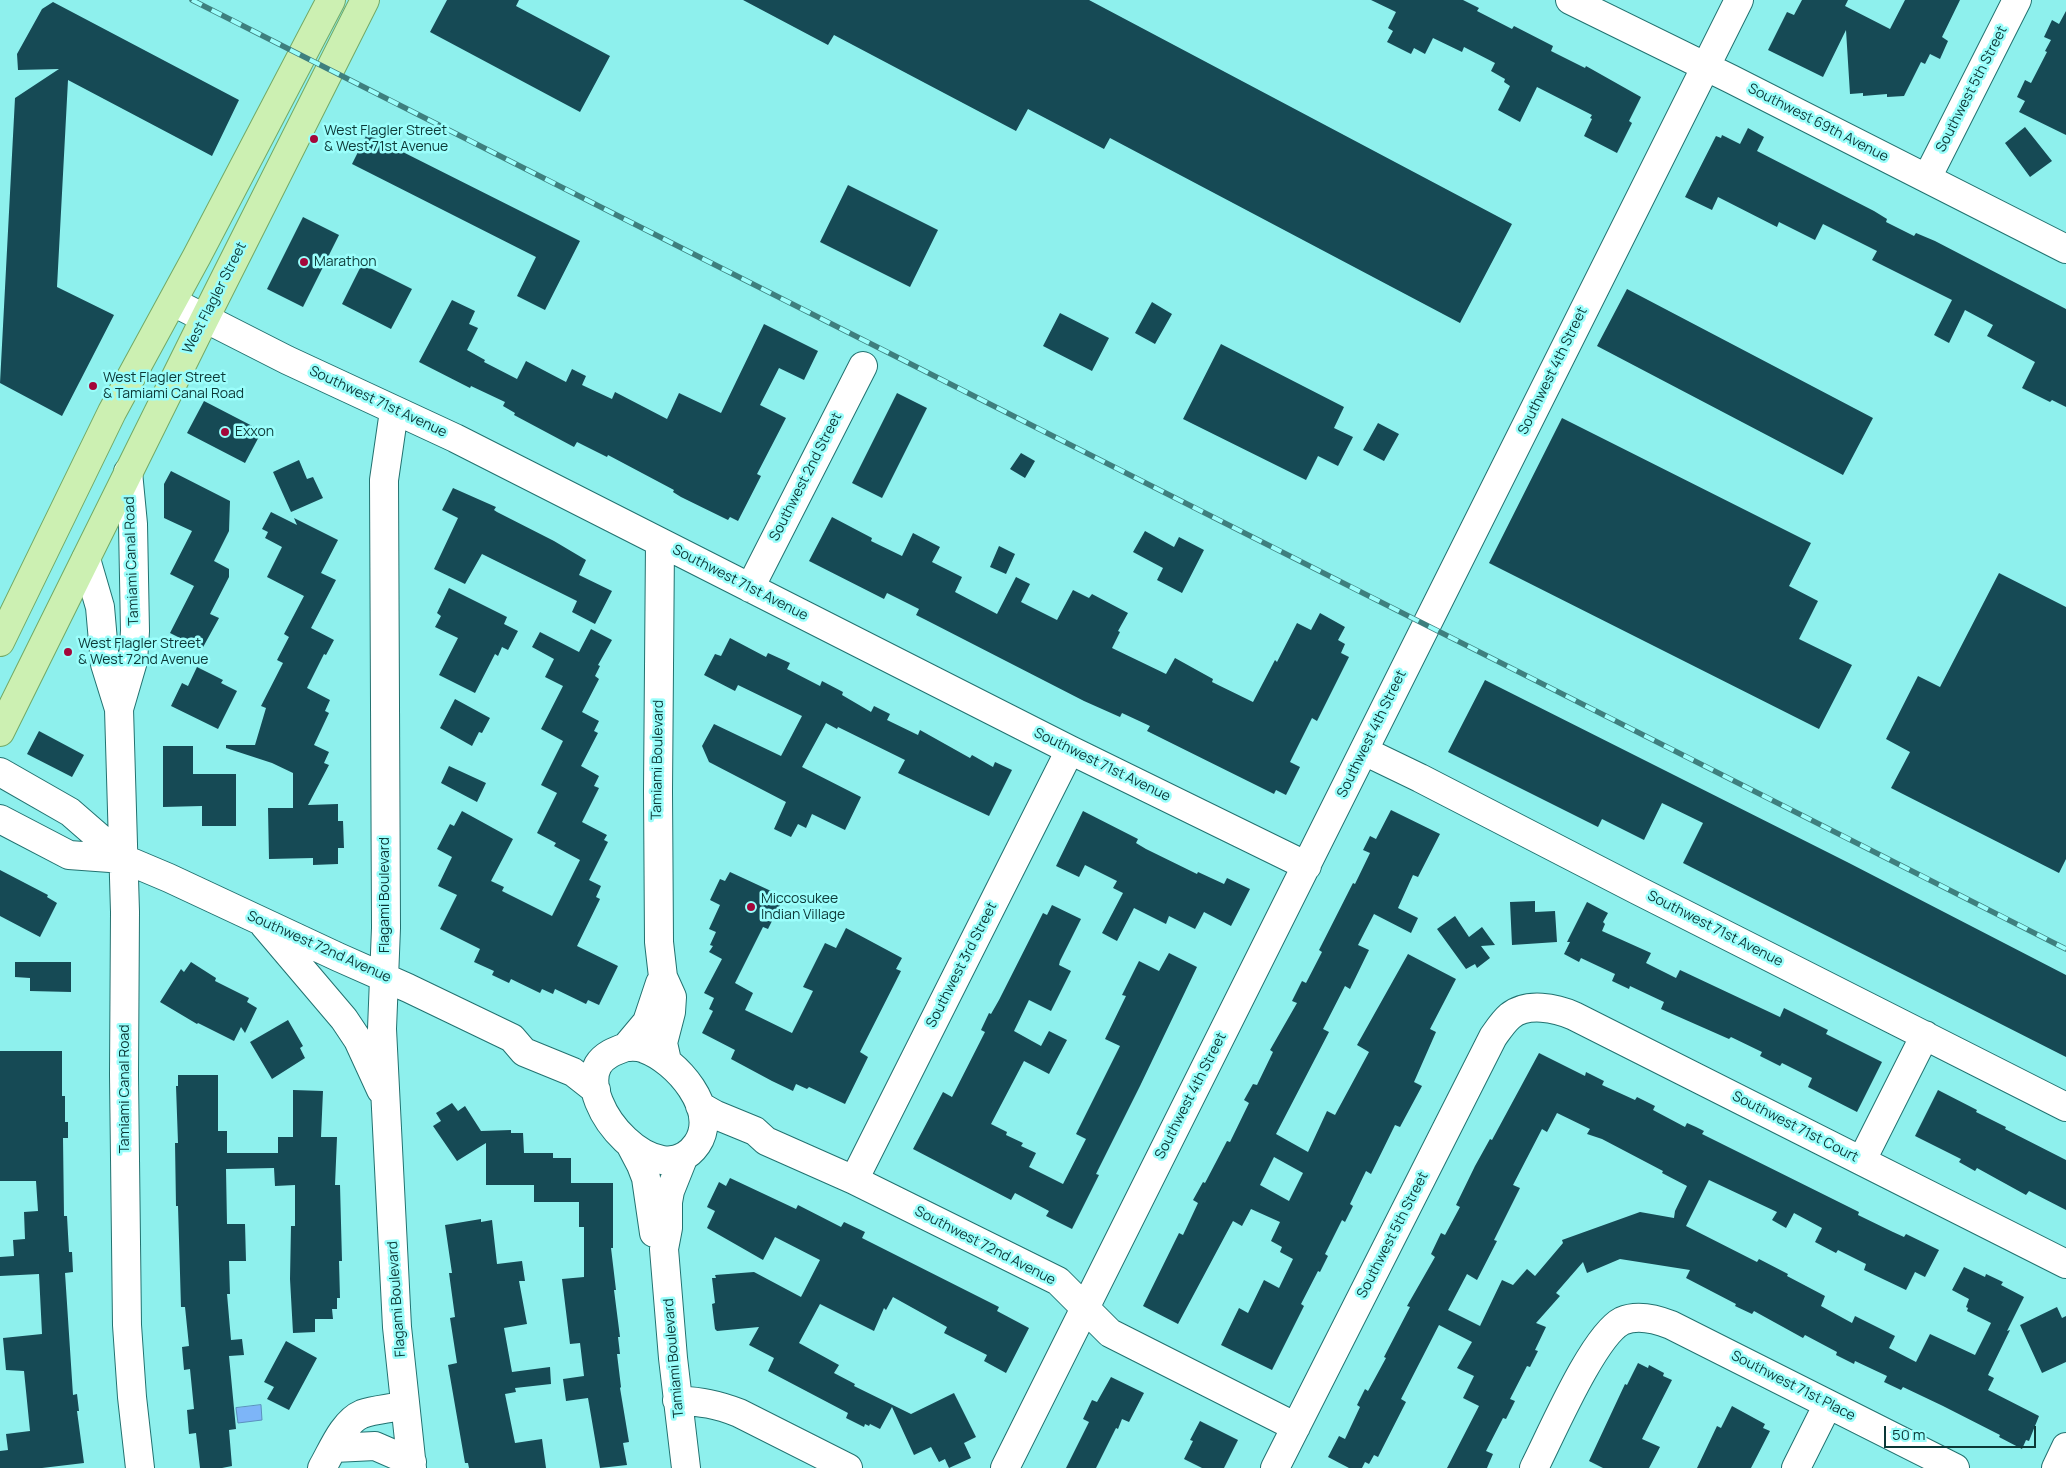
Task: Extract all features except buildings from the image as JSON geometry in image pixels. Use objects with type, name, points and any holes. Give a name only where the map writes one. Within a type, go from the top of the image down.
[{"type":"main road","points":[[2,634],[103,428],[173,302],[331,0]]},
{"type":"main road","name":"West Flagler Street","points":[[0,732],[205,318],[366,0]]},
{"type":"street","name":"Southwest 69th Avenue","points":[[1570,0],[2066,249]]},
{"type":"street","name":"Southwest 4th Street","points":[[1005,1468],[1739,0]]},
{"type":"street","name":"Southwest 5th Street","points":[[1926,178],[2017,0]]},
{"type":"street","name":"Southwest 71st Avenue","points":[[173,302],[287,360],[455,438],[1070,750],[1307,866]]},
{"type":"street","name":"Southwest 2nd Street","points":[[750,588],[863,366]]},
{"type":"street","name":"Flagami Boulevard","points":[[394,411],[384,480],[386,928],[382,1029],[397,1327],[412,1465]]},
{"type":"street","name":"Tamiami Canal Road","points":[[119,709],[132,660],[135,631],[133,524],[128,472]]},
{"type":"street","name":"Tamiami Boulevard","points":[[660,543],[659,942],[663,977],[672,996],[671,1012],[663,1043],[667,1061]]},
{"type":"street","name":"Tamiami Canal Road","points":[[86,559],[100,607],[105,664],[119,709],[124,859],[127,1325],[132,1397],[140,1468]]},
{"type":"street","name":"Southwest 3rd Street","points":[[854,1180],[1070,750]]},
{"type":"street","name":"Southwest 71st Avenue","points":[[1364,751],[2066,1106]]},
{"type":"street","name":"Southwest 72nd Avenue","points":[[0,772],[70,812],[124,859],[384,977],[512,1038],[524,1052],[573,1072],[596,1090]]},
{"type":"street","name":"Southwest 72nd Avenue","points":[[0,819],[69,855],[124,859]]},
{"type":"street","points":[[260,921],[344,1019],[358,1040],[368,1066],[386,1098]]},
{"type":"street","name":"Tamiami Boulevard","points":[[617,1051],[647,1022],[663,977]]},
{"type":"street","name":"Southwest 71st Court","points":[[1520,1011],[1553,1009],[1574,1016],[2066,1264]]},
{"type":"street","name":"Southwest 5th Street","points":[[1275,1468],[1493,1037],[1512,1015],[1520,1011]]},
{"type":"street","points":[[1862,1160],[1925,1035]]},
{"type":"street","name":"Southwest 72nd Avenue","points":[[512,1038],[530,1037],[577,1054],[591,1056],[617,1051]]},
{"type":"street","points":[[642,1047],[667,1061],[681,1076],[700,1106],[705,1124],[702,1136],[690,1151],[668,1161],[655,1160],[644,1155],[630,1144],[610,1121],[596,1090],[596,1071],[598,1065],[617,1051],[642,1047]]},
{"type":"street","name":"Southwest 72nd Avenue","points":[[700,1106],[716,1116],[755,1131],[766,1141],[854,1180],[1058,1281],[1110,1333],[1296,1427]]},
{"type":"street","name":"Southwest 72nd Avenue","points":[[690,1151],[714,1141],[752,1144],[766,1141]]},
{"type":"street","name":"Tamiami Boulevard","points":[[630,1144],[642,1165],[646,1178],[654,1234],[664,1249]]},
{"type":"street","name":"Tamiami Boulevard","points":[[686,1468],[677,1400],[664,1249],[668,1228],[670,1191],[690,1151]]},
{"type":"street","name":"Southwest 71st Place","points":[[1534,1468],[1596,1348],[1613,1328],[1628,1319],[1648,1318],[1671,1325],[1955,1468]]},
{"type":"street","points":[[677,1400],[707,1402],[721,1406],[848,1468]]},
{"type":"street","points":[[1796,1468],[1828,1404]]},
{"type":"street","points":[[328,1458],[355,1418],[371,1412],[405,1405]]},
{"type":"street","points":[[328,1458],[374,1446],[412,1465]]},
{"type":"street","points":[[2056,1468],[2066,1448]]},
{"type":"water","points":[[261,1405],[262,1420],[238,1423],[236,1408]]},
{"type":"railway","points":[[192,0],[2066,949]]},
{"type":"place","name":"West Flagler Street & West 71st Avenue","points":[[314,139]]},
{"type":"place","name":"Marathon","points":[[304,262]]},
{"type":"place","name":"West Flagler Street & Tamiami Canal Road","points":[[93,386]]},
{"type":"place","name":"Exxon","points":[[225,432]]},
{"type":"place","name":"West Flagler Street & West 72nd Avenue","points":[[68,652]]},
{"type":"place","name":"Miccosukee Indian Village","points":[[751,907]]}]
